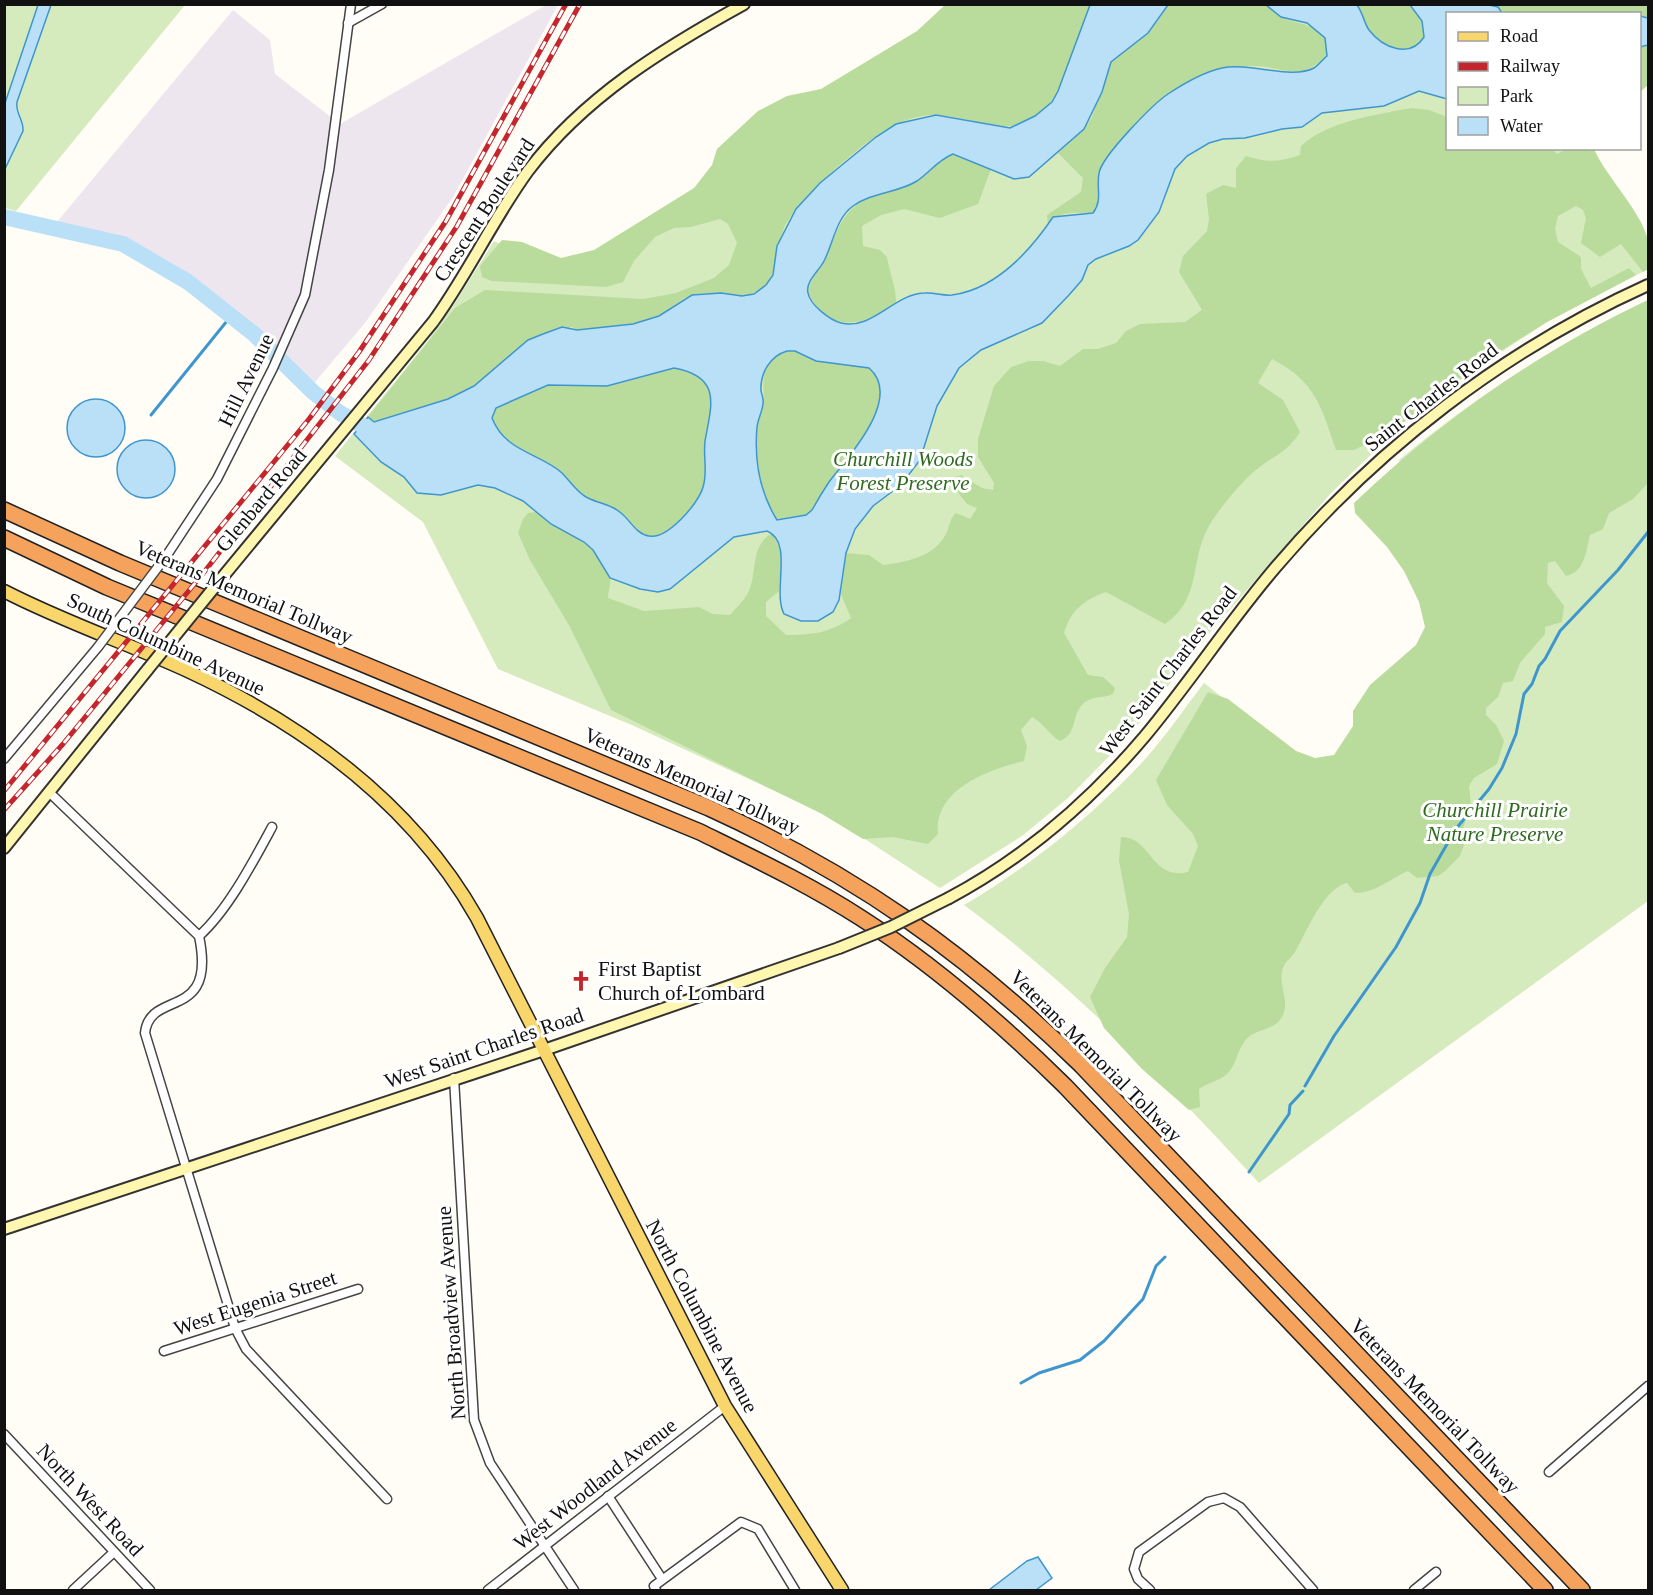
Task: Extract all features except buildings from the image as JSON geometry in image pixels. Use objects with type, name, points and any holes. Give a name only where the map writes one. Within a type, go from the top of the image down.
[{"type":"highway","name":"Veterans Memorial Tollway","points":[[4,510],[120,563],[709,808],[802,853],[887,904],[956,953],[1025,1011],[1073,1057],[1582,1590]]},
{"type":"highway","name":"Veterans Memorial Tollway","points":[[4,538],[107,587],[700,832],[763,863],[861,918],[940,974],[1013,1035],[1065,1086],[1545,1590]]},
{"type":"main road","name":"Crescent Boulevard","points":[[346,429],[438,315],[526,173],[556,137],[625,77],[674,44],[744,4]]},
{"type":"main road","name":"Saint Charles Road","points":[[1267,578],[1351,486],[1445,406],[1536,344],[1648,285]]},
{"type":"main road","name":"Glenbard Road","points":[[50,793],[221,579],[346,429]]},
{"type":"main road","name":"West Saint Charles Road","points":[[4,1229],[188,1170],[839,948],[891,927],[949,898],[1033,843],[1115,770],[1149,731],[1267,578]]},
{"type":"main road","name":"South Columbine Avenue","points":[[4,591],[224,689],[284,722],[353,771],[409,825],[456,882],[477,918],[543,1050]]},
{"type":"main road","points":[[4,848],[50,793]]},
{"type":"main road","name":"North Columbine Avenue","points":[[543,1050],[725,1406],[842,1590]]},
{"type":"street","name":"Hill Avenue","points":[[4,759],[98,647],[167,555],[217,479],[286,340],[308,285],[329,170],[351,4]]},
{"type":"street","points":[[348,22],[382,4]]},
{"type":"street","points":[[50,793],[199,936],[204,964],[199,982],[187,997],[155,1013],[146,1024],[145,1033],[235,1328],[246,1349],[387,1499]]},
{"type":"street","points":[[199,936],[211,925],[222,909],[272,827]]},
{"type":"street","name":"North Broadview Avenue","points":[[454,1078],[474,1420],[490,1463],[574,1590]]},
{"type":"street","name":"West Eugenia Street","points":[[164,1352],[358,1289]]},
{"type":"street","points":[[1549,1472],[1648,1386]]},
{"type":"street","name":"West Woodland Avenue","points":[[488,1590],[725,1406]]},
{"type":"street","name":"North West Road","points":[[4,1434],[150,1590]]},
{"type":"street","points":[[608,1496],[662,1579]]},
{"type":"street","points":[[1150,1590],[1135,1574],[1134,1563],[1139,1552],[1208,1502],[1220,1498],[1229,1499],[1240,1507],[1313,1590]]},
{"type":"street","points":[[656,1590],[654,1586],[662,1579],[741,1522],[758,1529],[795,1590]]},
{"type":"street","points":[[73,1590],[114,1552]]},
{"type":"street","points":[[1414,1590],[1436,1572]]},
{"type":"shaded area","points":[[546,5],[558,5],[453,197],[365,323],[310,388],[254,334],[188,282],[123,244],[52,228],[233,10],[270,40],[275,74],[340,124]]},
{"type":"green space","points":[[5,5],[185,5],[16,211],[5,208]]},
{"type":"green space","points":[[945,5],[1090,5],[1058,91],[1045,109],[1032,120],[1018,125],[1004,126],[932,115],[907,120],[884,131],[834,170],[792,215],[781,235],[773,272],[759,291],[741,295],[702,293],[684,299],[662,314],[648,320],[577,330],[572,327],[528,340],[474,386],[448,399],[374,422],[368,417],[455,308],[485,290],[643,299],[676,293],[714,278],[729,265],[737,243],[728,224],[720,219],[691,227],[674,228],[655,237],[634,261],[623,282],[606,287],[492,281],[482,277],[480,266],[502,240],[522,242],[561,258],[594,250],[694,188],[712,165],[717,149],[758,111],[787,96],[821,89],[917,31]]},
{"type":"green space","name":"Churchill Woods Forest Preserve","points":[[963,5],[1648,5],[1648,80],[1641,84],[1641,12],[1446,12],[1446,150],[1589,150],[1648,269],[1547,322],[1453,384],[1404,423],[1331,493],[1207,636],[1130,735],[1068,798],[1022,836],[940,888],[831,817],[634,726],[498,669],[423,522],[335,456],[426,343],[455,303],[494,241],[587,284]]},
{"type":"green space","points":[[1168,5],[1266,5],[1281,17],[1321,32],[1328,46],[1327,56],[1307,70],[1290,72],[1262,66],[1244,67],[1168,94],[1129,131],[1102,166],[1099,173],[1098,203],[1093,213],[1062,215],[1048,225],[1047,215],[1081,192],[1083,178],[1057,152],[1084,129],[1092,117],[1111,62],[1157,22]]},
{"type":"green space","points":[[1357,5],[1410,5],[1422,21],[1424,37],[1411,48],[1389,46],[1369,30]]},
{"type":"green space","points":[[1489,5],[1648,5],[1648,18],[1641,16],[1641,12],[1501,12],[1498,7]]},
{"type":"green space","points":[[1648,45],[1648,85],[1641,91],[1641,47]]},
{"type":"green space","points":[[1411,108],[1429,110],[1446,117],[1446,150],[1553,150],[1557,154],[1564,150],[1595,150],[1645,230],[1648,241],[1648,269],[1643,272],[1621,244],[1600,257],[1581,243],[1586,218],[1583,210],[1576,206],[1558,216],[1555,229],[1558,242],[1581,257],[1581,269],[1591,288],[1629,268],[1636,275],[1547,322],[1497,353],[1387,434],[1354,450],[1336,450],[1326,420],[1307,386],[1298,376],[1272,359],[1258,383],[1283,400],[1300,432],[1284,450],[1250,475],[1213,519],[1203,539],[1190,591],[1177,614],[1165,624],[1106,592],[1079,607],[1070,618],[1064,633],[1088,675],[1103,677],[1115,688],[1113,694],[1085,702],[1076,715],[1069,734],[1060,741],[1032,717],[1021,730],[1027,746],[1024,761],[980,776],[954,794],[945,805],[939,818],[938,834],[928,844],[893,837],[863,839],[822,814],[611,710],[570,627],[530,560],[518,533],[528,513],[536,512],[591,548],[607,568],[610,581],[608,598],[644,611],[699,607],[713,614],[730,615],[749,592],[758,551],[765,538],[772,533],[780,550],[781,567],[779,591],[766,602],[766,616],[786,635],[812,634],[836,627],[851,618],[840,592],[846,553],[869,555],[883,565],[919,557],[941,542],[956,513],[970,519],[977,508],[967,504],[952,485],[953,478],[961,475],[982,488],[993,490],[994,483],[978,457],[978,439],[994,386],[1011,367],[1029,361],[1043,361],[1060,366],[1083,349],[1098,349],[1116,343],[1126,331],[1140,324],[1185,322],[1202,310],[1179,272],[1183,256],[1207,231],[1209,219],[1206,194],[1223,185],[1236,188],[1236,168],[1246,156],[1267,161],[1300,155],[1301,146],[1325,130],[1382,113]]},
{"type":"green space","points":[[953,154],[991,169],[978,204],[940,218],[904,209],[881,215],[862,226],[863,246],[880,250],[887,257],[896,304],[884,312],[859,321],[836,321],[826,316],[808,293],[809,288],[849,211],[867,199],[916,181]]},
{"type":"green space","name":"Churchill Prairie Nature Preserve","points":[[1648,300],[1648,901],[1259,1183],[1154,1072],[1081,1002],[964,905],[1031,861],[1094,810],[1152,751],[1204,683],[1328,781],[1451,633],[1399,460],[1458,414],[1519,372],[1582,334]]},
{"type":"green space","points":[[1648,300],[1648,483],[1633,499],[1609,513],[1603,529],[1590,535],[1584,560],[1572,574],[1566,576],[1555,561],[1548,563],[1547,583],[1564,606],[1562,622],[1545,627],[1545,634],[1520,663],[1513,681],[1503,683],[1498,697],[1486,708],[1486,715],[1496,725],[1504,741],[1497,764],[1474,778],[1469,786],[1471,805],[1461,834],[1465,842],[1460,856],[1438,876],[1417,878],[1408,871],[1369,891],[1355,893],[1347,883],[1331,893],[1317,911],[1295,952],[1283,968],[1285,1005],[1282,1017],[1276,1024],[1246,1039],[1231,1070],[1199,1089],[1200,1107],[1189,1110],[1142,1069],[1104,1028],[1090,997],[1105,968],[1127,937],[1129,914],[1119,861],[1121,837],[1139,843],[1158,865],[1166,870],[1176,873],[1188,872],[1198,846],[1193,834],[1167,805],[1156,780],[1208,692],[1228,699],[1296,751],[1315,758],[1334,755],[1353,726],[1353,711],[1370,685],[1416,645],[1425,627],[1419,602],[1404,571],[1387,547],[1355,513],[1354,503],[1422,443],[1493,389],[1568,342]]},
{"type":"green space","points":[[787,351],[795,351],[816,361],[869,368],[878,381],[880,395],[869,427],[829,482],[812,510],[806,515],[777,520],[759,475],[756,441],[763,404],[763,380],[766,367],[770,361]]},
{"type":"green space","points":[[674,368],[690,372],[700,378],[707,386],[710,395],[705,476],[700,494],[688,511],[681,519],[656,536],[644,535],[617,510],[584,496],[553,466],[505,438],[492,418],[496,408],[548,385],[607,386]]},
{"type":"water","points":[[38,5],[51,5],[17,102],[23,131],[5,169],[5,103]]},
{"type":"water","points":[[1090,5],[1168,5],[1148,33],[1111,62],[1102,92],[1084,129],[1029,177],[1014,179],[953,154],[910,185],[860,201],[847,211],[824,261],[809,285],[808,293],[816,307],[841,323],[852,324],[863,322],[914,295],[928,293],[952,295],[984,285],[998,277],[1023,255],[1053,217],[1093,213],[1098,203],[1098,178],[1102,165],[1129,131],[1168,94],[1208,72],[1222,68],[1245,67],[1294,72],[1316,67],[1327,56],[1325,38],[1307,23],[1281,17],[1266,5],[1357,5],[1367,27],[1375,36],[1389,46],[1404,49],[1418,44],[1424,37],[1422,21],[1410,5],[1489,5],[1498,7],[1501,12],[1446,12],[1446,99],[1419,91],[1384,106],[1322,113],[1302,127],[1282,129],[1245,138],[1223,139],[1209,143],[1187,156],[1175,169],[1159,212],[1138,240],[1088,265],[1082,280],[1042,323],[981,350],[959,368],[937,406],[920,460],[901,485],[873,506],[855,529],[846,553],[839,600],[833,612],[818,621],[801,621],[784,614],[780,593],[779,545],[775,537],[767,531],[734,537],[670,589],[658,592],[640,589],[610,578],[593,550],[584,542],[551,524],[523,501],[495,488],[478,485],[441,495],[417,493],[404,477],[381,462],[354,434],[368,417],[374,422],[448,399],[474,386],[528,340],[562,327],[577,330],[633,324],[659,316],[692,295],[721,293],[742,296],[754,294],[766,285],[773,275],[777,246],[796,209],[820,183],[876,137],[896,124],[936,115],[1010,128],[1035,116],[1052,102]],"holes":[[[795,351],[816,361],[869,368],[878,381],[880,395],[869,427],[829,482],[812,510],[806,515],[777,520],[762,487],[757,464],[757,427],[763,402],[761,384],[764,372],[771,361],[781,353]],[[674,368],[690,372],[707,386],[710,395],[703,487],[689,511],[673,526],[656,536],[640,533],[617,510],[584,496],[553,466],[505,438],[492,418],[496,408],[548,385],[607,386]]]},
{"type":"water","points":[[1641,16],[1648,18],[1648,45],[1641,47]]},
{"type":"water","points":[[96,399],[107,401],[120,412],[125,428],[123,439],[112,452],[96,457],[85,455],[72,444],[67,428],[69,417],[80,404]]},
{"type":"water","points":[[146,440],[157,442],[167,448],[173,458],[175,469],[173,480],[167,490],[157,496],[146,498],[135,496],[125,490],[119,480],[117,469],[119,458],[125,448],[135,442]]},
{"type":"water","points":[[1038,1557],[1052,1578],[1036,1590],[989,1590],[1027,1561]]},
{"type":"waterway","points":[[4,217],[123,244],[188,282],[254,334],[313,392],[340,413],[379,435]]},
{"type":"waterway","points":[[151,415],[231,316]]},
{"type":"waterway","points":[[1305,1086],[1334,1036],[1396,947],[1420,903],[1430,874],[1455,830],[1489,789],[1502,768],[1516,734],[1524,694],[1532,684],[1539,666],[1560,631],[1618,570],[1648,532]]},
{"type":"waterway","points":[[1249,1172],[1289,1114],[1290,1105],[1303,1091]]},
{"type":"waterway","points":[[1021,1383],[1039,1373],[1080,1360],[1104,1341],[1143,1299],[1156,1266],[1165,1257]]},
{"type":"railway","points":[[4,791],[309,419],[359,352],[446,221],[566,4]]},
{"type":"railway","points":[[4,810],[63,744],[205,571],[369,360],[457,226],[580,4]]},
{"type":"place","name":"First Baptist Church of Lombard","points":[[581,981]]}]
